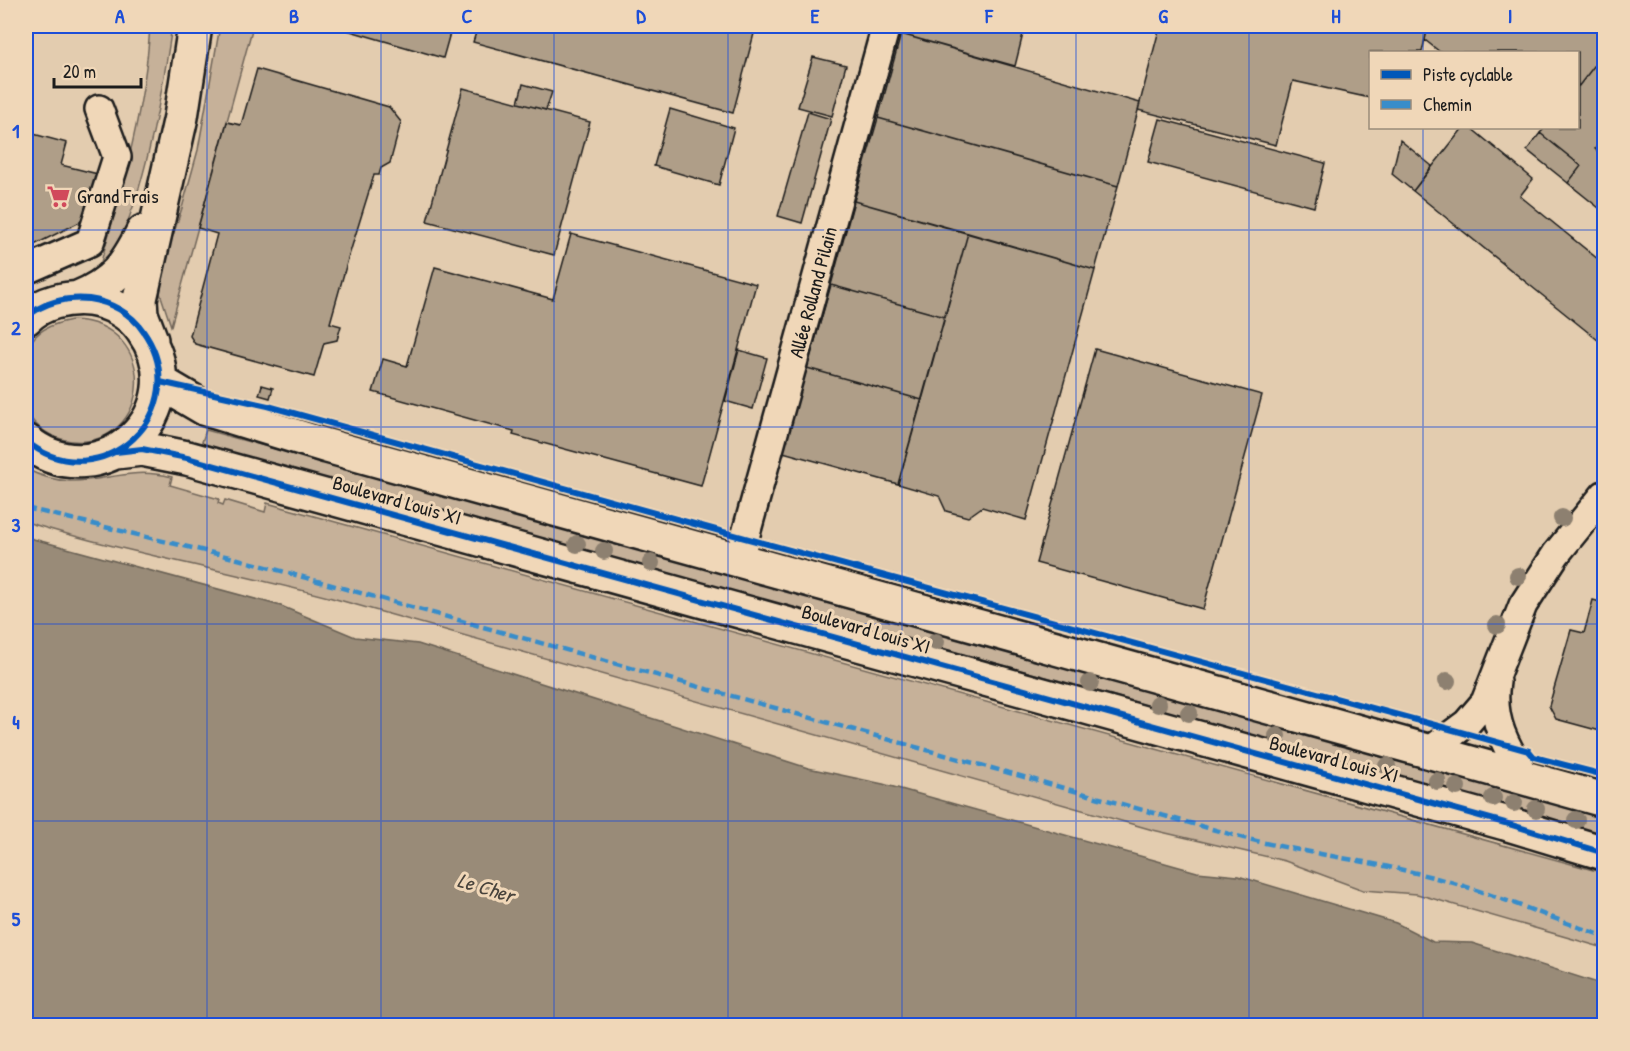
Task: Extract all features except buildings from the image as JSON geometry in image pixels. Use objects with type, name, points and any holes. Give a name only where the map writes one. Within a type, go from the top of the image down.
[{"type":"main road","points":[[26,441],[36,450],[55,458],[76,461],[96,459],[116,452],[134,440],[148,423],[157,403],[160,382],[158,362],[141,314],[140,299],[172,158],[195,26]]},
{"type":"main road","points":[[78,298],[109,282],[122,269],[146,227],[172,158]]},
{"type":"main road","points":[[26,318],[53,302],[78,298],[100,300],[121,310],[138,324],[151,342]]},
{"type":"main road","name":"Boulevard Louis XI","points":[[160,382],[206,409],[327,446],[1605,800]]},
{"type":"main road","name":"Boulevard Louis XI","points":[[116,452],[142,449],[169,453],[1505,823],[1605,853]]},
{"type":"street","name":"Allée Rolland Pilain","points":[[739,559],[886,26]]},
{"type":"street","points":[[26,270],[90,242],[117,157],[99,109]]},
{"type":"street","points":[[1527,779],[1511,755],[1497,723],[1494,702],[1498,675],[1509,637],[1537,581],[1605,495]]},
{"type":"street","points":[[1428,752],[1476,713],[1485,702],[1498,675]]},
{"type":"shaded area","points":[[150,26],[172,26],[154,131],[140,185],[123,233],[114,249],[101,262],[138,116]]},
{"type":"shaded area","points":[[220,26],[253,26],[171,326],[157,284],[198,150]]},
{"type":"shaded area","points":[[72,320],[101,326],[121,341],[133,361],[136,384],[132,407],[119,426],[99,438],[71,441],[57,438],[40,428],[26,412],[25,365],[26,352],[31,341],[40,332],[53,325]]},
{"type":"shaded area","points":[[206,430],[1604,816],[1604,836],[1072,684],[201,445]]},
{"type":"shaded area","points":[[26,469],[66,481],[133,474],[172,477],[170,485],[219,499],[218,503],[223,505],[225,500],[265,512],[267,503],[1604,873],[1604,948],[1417,894],[1363,890],[1285,861],[1153,830],[332,598],[102,543],[26,522]]},
{"type":"water","name":"Le Cher","points":[[26,537],[281,606],[355,637],[418,644],[808,768],[883,784],[1197,872],[1238,876],[1396,923],[1433,942],[1472,943],[1604,985],[1604,1025],[26,1025]]},
{"type":"marked path","points":[[26,508],[238,559],[1244,838],[1436,878],[1604,936]]},
{"type":"cycle path","points":[[26,318],[47,304],[72,299],[97,300],[119,309],[143,331],[157,361],[159,390],[150,417],[133,439],[110,454],[83,461],[55,457],[26,441]]},
{"type":"cycle path","points":[[160,382],[268,406],[1457,731],[1529,751],[1534,757],[1604,775]]},
{"type":"cycle path","points":[[116,452],[142,449],[187,458],[1505,823],[1604,853]]},
{"type":"place","name":"Grand Frais","points":[[59,196]]}]
